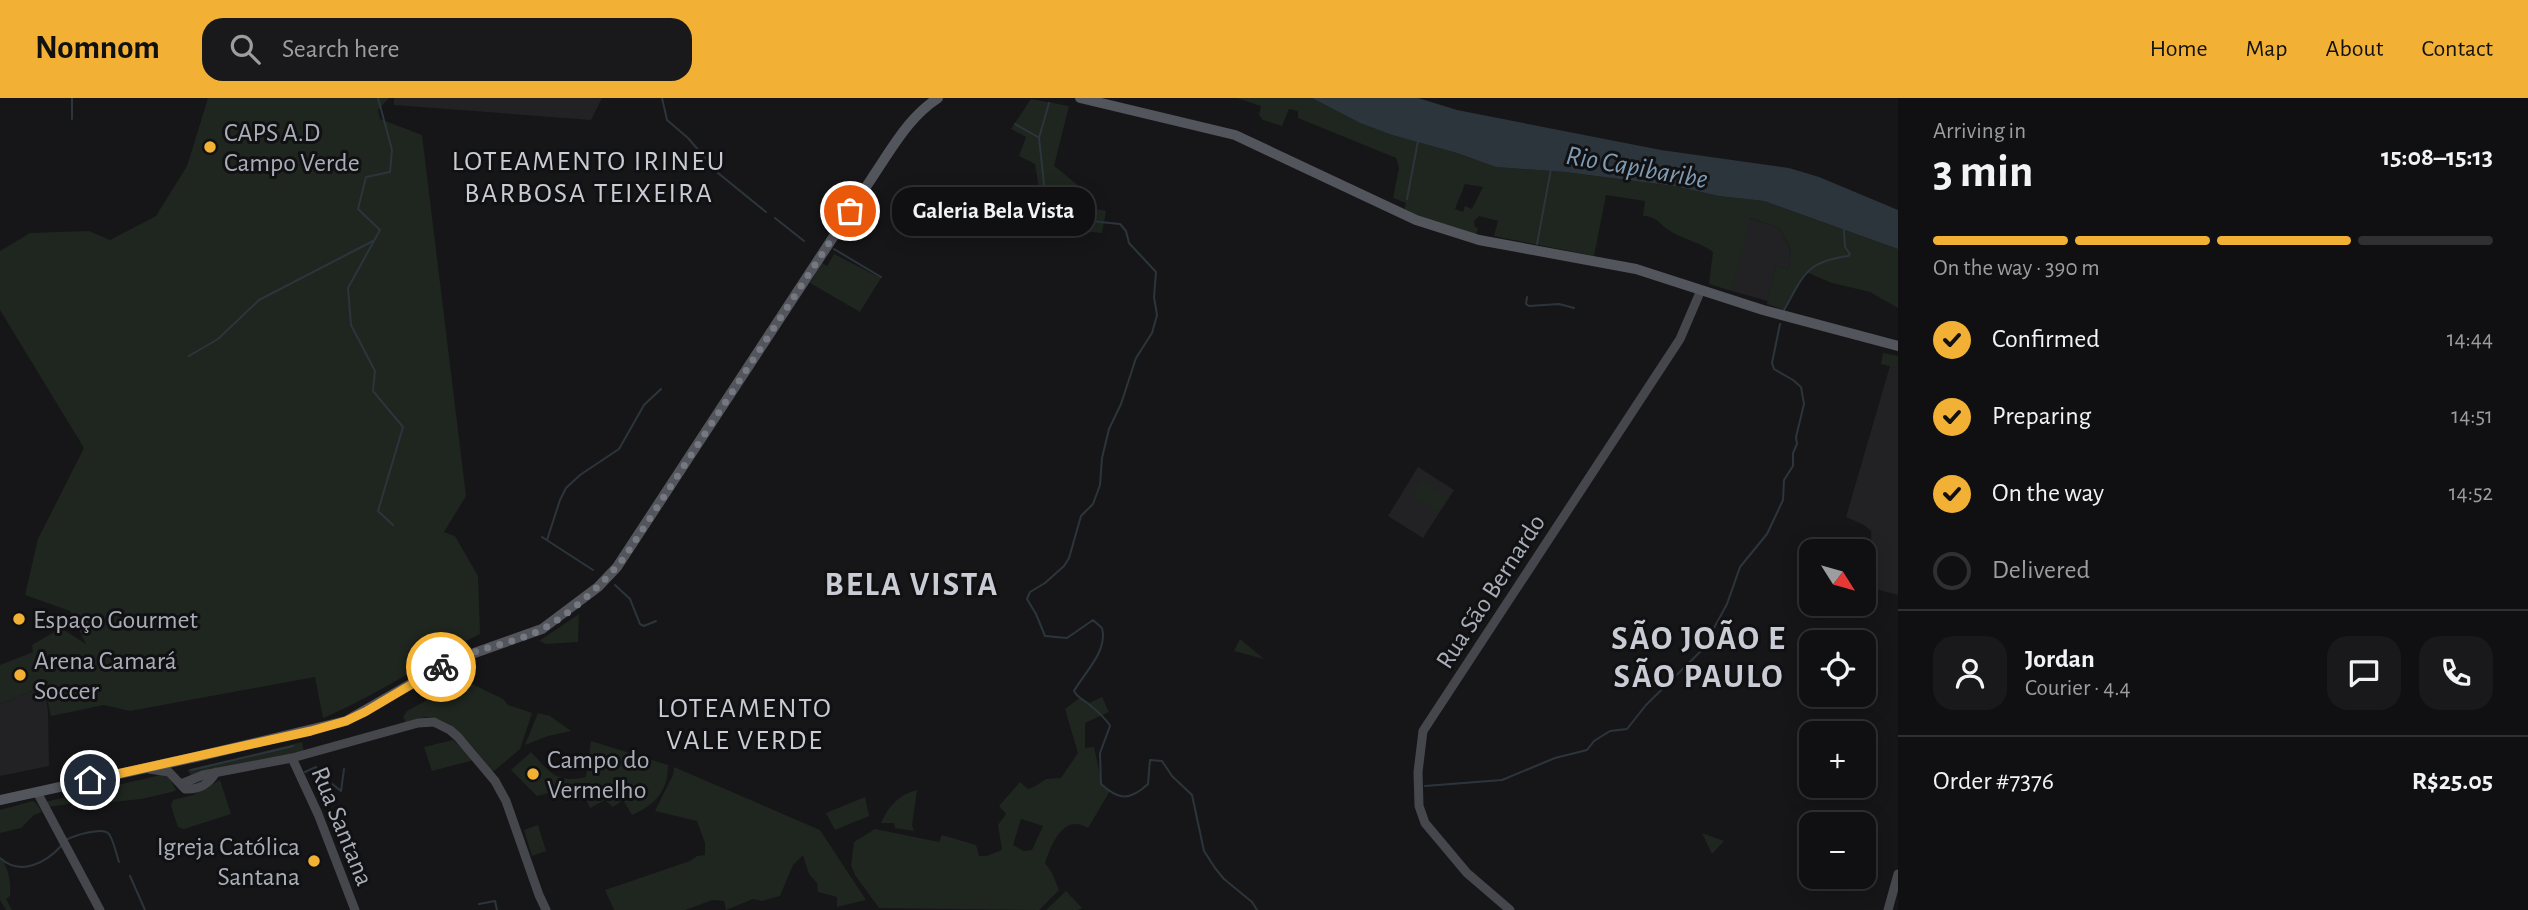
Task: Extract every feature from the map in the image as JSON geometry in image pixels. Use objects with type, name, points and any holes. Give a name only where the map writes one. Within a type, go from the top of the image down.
[{"type":"main road","points":[[0,800],[143,769],[184,763],[346,721],[449,662],[531,634],[550,624],[598,587],[617,567],[884,158],[909,123],[939,98]]},
{"type":"main road","points":[[1080,98],[1235,135],[1445,231],[1490,243],[1636,269],[1763,310],[1898,346]]},
{"type":"street","name":"Rua São Bernardo","points":[[1510,910],[1467,873],[1425,823],[1419,806],[1418,772],[1423,731],[1680,339],[1701,290]]},
{"type":"street","points":[[143,769],[162,770],[185,784],[201,787],[212,779],[216,772],[292,758],[418,723],[434,722],[458,737],[501,791],[546,910]]},
{"type":"street","name":"Rua Santana","points":[[292,758],[318,814],[355,910]]},
{"type":"street","points":[[173,775],[174,766],[184,763],[185,784]]},
{"type":"street","points":[[37,792],[100,910]]},
{"type":"street","points":[[1888,910],[1898,874]]},
{"type":"shaded area","points":[[208,98],[389,98],[378,110],[380,119],[422,135],[466,496],[444,532],[455,536],[478,576],[480,634],[363,699],[323,718],[315,677],[130,711],[104,705],[51,716],[44,686],[0,704],[0,665],[33,652],[32,645],[61,628],[86,644],[70,611],[25,595],[38,539],[84,448],[0,310],[0,251],[30,233],[89,231],[110,240],[156,216],[187,166]]},
{"type":"shaded area","points":[[394,98],[602,98],[591,120],[394,105]]},
{"type":"shaded area","points":[[1237,98],[1312,98],[1360,123],[1392,135],[1497,167],[1565,172],[1764,201],[1898,249],[1898,308],[1870,292],[1832,283],[1806,272],[1784,310],[1767,304],[1776,266],[1789,269],[1791,251],[1780,228],[1750,218],[1732,291],[1709,284],[1713,252],[1672,232],[1653,218],[1643,216],[1645,201],[1606,195],[1594,256],[1494,236],[1498,221],[1479,216],[1474,221],[1475,227],[1478,228],[1476,235],[1443,229],[1404,210],[1406,203],[1393,198],[1399,168],[1396,158],[1298,118],[1298,111],[1289,109],[1282,126],[1263,120],[1259,115],[1261,106]],"holes":[[[1465,184],[1483,187],[1472,209],[1465,206],[1463,212],[1455,209]]]},
{"type":"shaded area","points":[[1031,99],[1069,106],[1054,166],[1094,196],[1096,209],[1106,211],[1102,233],[1061,229],[1044,220],[1035,164],[1019,156],[1026,137],[1011,129]]},
{"type":"shaded area","points":[[1749,218],[1780,228],[1791,252],[1789,269],[1776,266],[1768,301],[1732,291]]},
{"type":"shaded area","points":[[834,254],[881,278],[860,312],[810,283],[822,263],[827,266]]},
{"type":"shaded area","points":[[1883,353],[1898,356],[1898,368],[1881,364]]},
{"type":"shaded area","points":[[1890,366],[1898,368],[1898,595],[1876,589],[1876,539],[1871,539],[1871,531],[1864,525],[1846,517]]},
{"type":"shaded area","points":[[1418,467],[1454,490],[1423,538],[1388,516]]},
{"type":"shaded area","points":[[1422,480],[1448,497],[1438,512],[1412,495]]},
{"type":"shaded area","points":[[579,614],[578,642],[546,644],[539,641]]},
{"type":"shaded area","points":[[1240,639],[1264,659],[1234,651]]},
{"type":"shaded area","points":[[464,680],[503,699],[508,705],[532,713],[520,749],[494,771],[490,770],[464,737],[446,723],[428,717],[406,723],[403,717],[407,711]]},
{"type":"shaded area","points":[[44,686],[48,711],[49,766],[0,776],[0,704]]},
{"type":"shaded area","points":[[1081,697],[1089,703],[1102,697],[1109,712],[1085,723],[1085,748],[1094,747],[1102,784],[1110,791],[1088,828],[1079,824],[1065,827],[1051,847],[1045,863],[1059,890],[1039,910],[879,908],[855,875],[851,865],[854,842],[875,829],[939,842],[942,835],[976,845],[979,856],[1002,850],[998,825],[1006,814],[999,806],[1020,782],[1028,789],[1046,779],[1061,778],[1078,753],[1065,709]],"holes":[[[1021,819],[1043,826],[1032,850],[1024,851],[1013,845]]]},
{"type":"shaded area","points":[[538,713],[550,716],[571,731],[525,745]]},
{"type":"shaded area","points":[[453,740],[474,760],[432,771],[424,747]]},
{"type":"shaded area","points":[[591,741],[668,765],[666,782],[659,796],[632,815],[623,800],[613,807],[605,800],[590,808],[585,797],[574,801],[565,789],[537,796],[511,770],[531,752],[554,775],[567,779],[586,777]]},
{"type":"shaded area","points":[[302,742],[304,752],[191,775],[187,770]]},
{"type":"shaded area","points":[[674,767],[820,830],[866,900],[837,907],[837,897],[818,892],[817,883],[809,874],[803,855],[793,865],[780,896],[762,901],[753,899],[726,910],[724,901],[713,900],[685,910],[614,910],[605,890],[705,855],[705,843],[697,821],[655,811],[673,775]]},
{"type":"shaded area","points":[[165,774],[176,790],[141,799],[114,802],[84,802],[47,807],[45,802]]},
{"type":"shaded area","points":[[220,780],[231,814],[184,829],[178,827],[171,806],[173,800],[193,795]]},
{"type":"shaded area","points":[[917,790],[912,825],[914,831],[895,828],[894,823],[881,823],[895,802]]},
{"type":"shaded area","points":[[865,797],[869,816],[835,830],[826,813]]},
{"type":"shaded area","points":[[33,801],[42,812],[34,815],[21,828],[0,833],[0,810]]},
{"type":"shaded area","points":[[538,825],[546,851],[532,856],[524,830]]},
{"type":"shaded area","points":[[1702,833],[1724,841],[1712,854]]},
{"type":"shaded area","points":[[0,858],[9,876],[10,896],[6,899],[12,910],[6,910],[0,900]]},
{"type":"shaded area","points":[[1066,891],[1082,908],[1046,910]]},
{"type":"water","name":"Rio Capibaribe","points":[[1312,98],[1418,98],[1457,110],[1661,150],[1789,168],[1819,177],[1898,210],[1898,249],[1764,201],[1565,172],[1496,167],[1360,123]]},
{"type":"waterway","points":[[72,98],[72,119]]},
{"type":"waterway","points":[[378,98],[392,150],[390,172],[366,177],[358,209],[380,230],[348,288],[351,325],[375,371],[373,391],[403,427],[378,511],[393,525]]},
{"type":"waterway","points":[[662,98],[667,120],[688,138],[718,173],[766,212]]},
{"type":"waterway","points":[[1049,103],[1039,138],[1049,207],[1078,218],[1120,224],[1126,231],[1129,243],[1156,272],[1154,297],[1157,315],[1152,333],[1136,358],[1121,404],[1109,429],[1102,458],[1100,485],[1093,504],[1081,516],[1069,558],[1045,583],[1030,592],[1027,599],[1045,636],[1067,638],[1093,620],[1102,628],[1099,653],[1074,691],[1110,726],[1100,753],[1101,784],[1119,796],[1130,796],[1148,784],[1150,760],[1162,761],[1172,776],[1192,795],[1204,851],[1224,879],[1252,902],[1257,910]]},
{"type":"waterway","points":[[1015,124],[1038,137]]},
{"type":"waterway","points":[[1407,199],[1418,141]]},
{"type":"waterway","points":[[1537,244],[1551,169]]},
{"type":"waterway","points":[[775,218],[804,241]]},
{"type":"waterway","points":[[1784,310],[1802,279],[1814,266],[1850,254],[1845,247],[1844,230]]},
{"type":"waterway","points":[[189,356],[218,339],[259,300],[373,241]]},
{"type":"waterway","points":[[834,249],[881,277]]},
{"type":"waterway","points":[[1527,297],[1526,304],[1529,306],[1559,304],[1574,308]]},
{"type":"waterway","points":[[1425,786],[1502,780],[1555,758],[1587,750],[1594,741],[1610,731],[1627,729],[1646,705],[1702,650],[1727,604],[1740,567],[1767,534],[1783,500],[1784,480],[1793,466],[1793,453],[1804,404],[1801,387],[1774,369],[1772,363],[1780,324]]},
{"type":"waterway","points":[[547,540],[566,488],[580,475],[619,449],[644,405],[661,389]]},
{"type":"waterway","points":[[542,537],[593,570]]},
{"type":"waterway","points":[[615,585],[630,599],[640,624],[644,626],[656,621]]},
{"type":"waterway","points":[[268,752],[293,746]]},
{"type":"waterway","points":[[191,770],[268,752]]},
{"type":"waterway","points":[[305,772],[316,767],[321,775],[341,791],[344,769]]},
{"type":"waterway","points":[[66,840],[88,832],[106,832],[112,840],[119,862]]},
{"type":"waterway","points":[[0,858],[8,864],[25,867],[41,862],[62,845]]},
{"type":"waterway","points":[[130,876],[145,910]]},
{"type":"waterway","points":[[479,904],[495,901],[497,910]]},
{"type":"way so far","points":[[441,667],[472,653],[542,629],[609,577],[850,211]]},
{"type":"place","name":"CAPS A.D Campo Verde","points":[[210,147]]},
{"type":"place","name":"Galeria Bela Vista","points":[[850,211]]},
{"type":"place","name":"Espaço Gourmet","points":[[19,619]]},
{"type":"place","name":"Arena Camará Soccer","points":[[20,675]]},
{"type":"place","name":"Campo do Vermelho","points":[[533,774]]},
{"type":"place","name":"Igreja Católica Santana","points":[[314,861]]},
{"type":"district","name":"LOTEAMENTO IRINEU BARBOSA TEIXEIRA","points":[[589,176]]},
{"type":"district","name":"BELA VISTA","points":[[912,583]]},
{"type":"district","name":"SÃO JOÃO E SÃO PAULO","points":[[1699,656]]},
{"type":"district","name":"LOTEAMENTO VALE VERDE","points":[[745,723]]},
{"type":"route","points":[[90,780],[187,760],[346,721],[441,667]]}]
